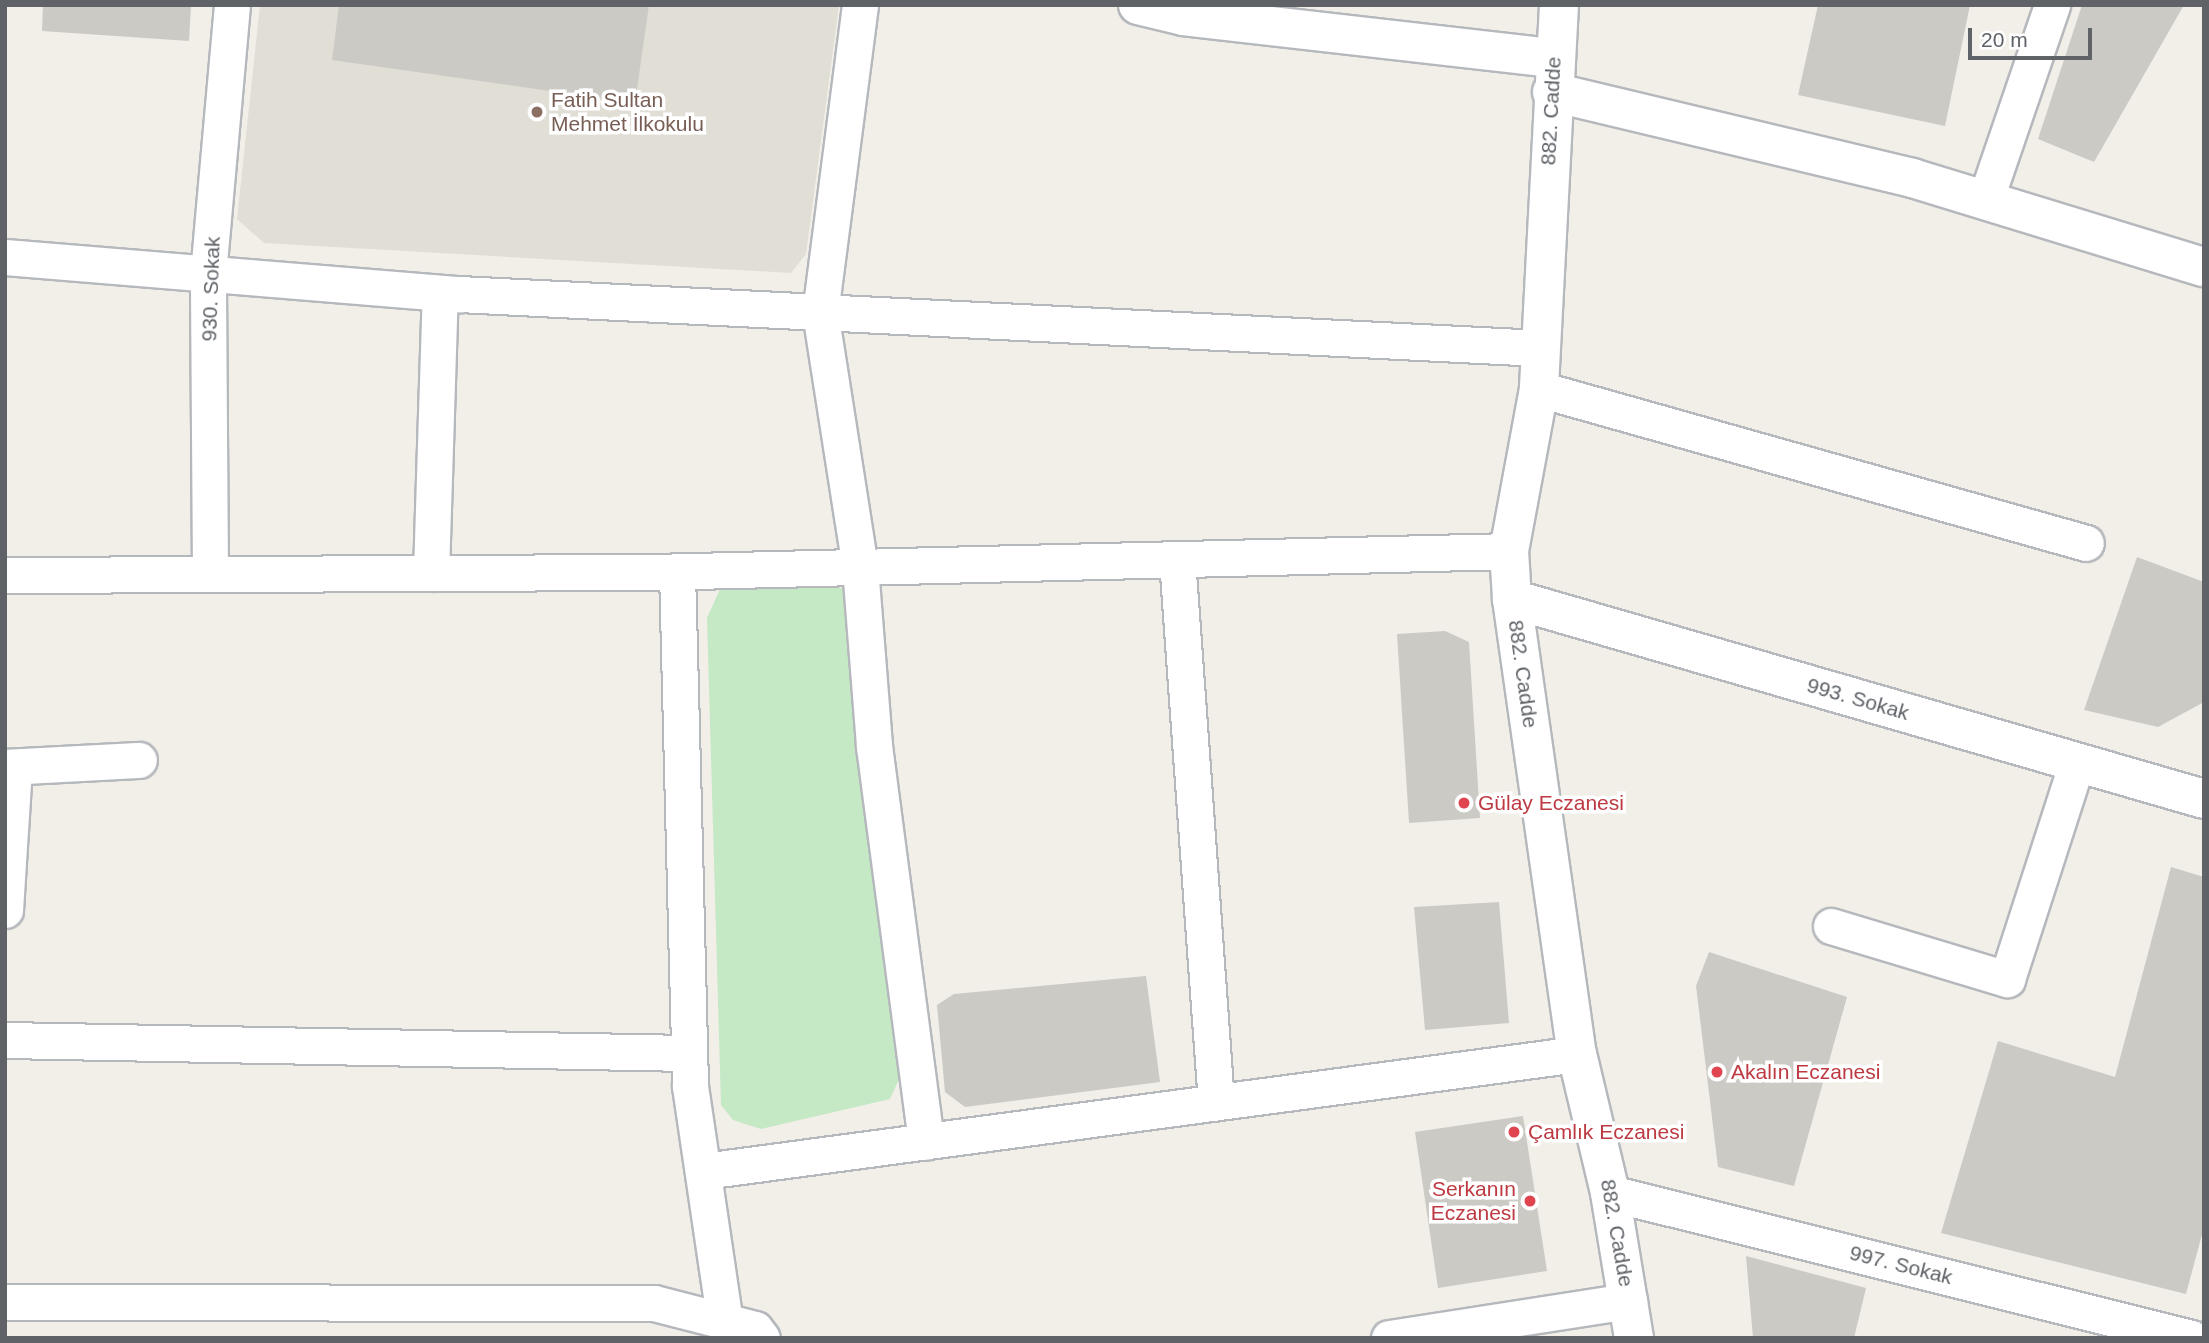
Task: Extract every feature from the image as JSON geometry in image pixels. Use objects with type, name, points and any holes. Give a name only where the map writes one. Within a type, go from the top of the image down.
[{"type":"street","name":"930. Sokak","points":[[210,574],[208,274],[232,5]]},
{"type":"street","points":[[860,5],[820,312],[860,567],[874,746],[926,1142]]},
{"type":"street","points":[[1138,5],[1184,10],[1552,75],[2204,267]]},
{"type":"street","name":"882. Cadde","points":[[1559,5],[1552,75],[1539,389],[1509,551],[1512,600],[1577,1054],[1611,1193],[1632,1319]]},
{"type":"street","points":[[1985,201],[2053,5]]},
{"type":"street","points":[[5,257],[440,293],[1541,348]]},
{"type":"street","points":[[431,573],[440,293]]},
{"type":"street","points":[[1539,389],[2086,543]]},
{"type":"street","points":[[5,575],[677,571],[1509,551]]},
{"type":"street","points":[[1177,559],[1216,1103]]},
{"type":"street","points":[[677,571],[689,1054],[727,1330]]},
{"type":"street","name":"993. Sokak","points":[[1512,600],[2204,799]]},
{"type":"street","points":[[5,910],[9,767],[139,760]]},
{"type":"street","points":[[1831,926],[2007,979],[2077,762]]},
{"type":"street","points":[[5,1040],[689,1054]]},
{"type":"street","points":[[704,1171],[1577,1054]]},
{"type":"street","name":"997. Sokak","points":[[1611,1193],[2191,1338]]},
{"type":"street","points":[[5,1302],[654,1303],[727,1330],[755,1329],[762,1338]]},
{"type":"street","points":[[1389,1338],[1632,1319]]},
{"type":"shaded area","name":"Fatih Sultan Mehmet İlkokulu","points":[[260,5],[839,5],[806,254],[791,273],[264,243],[237,219]]},
{"type":"green space","points":[[826,581],[847,591],[899,1079],[890,1099],[761,1129],[733,1120],[721,1105],[707,618],[721,587]]},
{"type":"building","points":[[43,5],[191,5],[189,41],[42,31]]},
{"type":"building","points":[[339,5],[649,5],[635,103],[332,60]]},
{"type":"building","points":[[1818,5],[1970,5],[1945,126],[1798,95]]},
{"type":"building","points":[[2082,5],[2184,5],[2094,162],[2038,139]]},
{"type":"building","points":[[2137,557],[2204,582],[2204,702],[2158,727],[2084,710]]},
{"type":"building","points":[[1445,631],[1469,642],[1480,818],[1409,823],[1397,634]]},
{"type":"building","points":[[2171,867],[2204,877],[2204,1227],[2186,1294],[1941,1233],[1998,1041],[2115,1077]]},
{"type":"building","points":[[1499,902],[1509,1023],[1425,1030],[1414,907]]},
{"type":"building","points":[[1709,952],[1847,997],[1794,1186],[1718,1167],[1696,986]]},
{"type":"building","points":[[1146,976],[1160,1082],[965,1107],[945,1092],[937,1005],[954,994]]},
{"type":"building","points":[[1523,1116],[1547,1271],[1438,1288],[1415,1132]]},
{"type":"building","points":[[1746,1256],[1866,1288],[1854,1338],[1753,1338]]},
{"type":"place","name":"Fatih Sultan Mehmet İlkokulu","points":[[537,112]]},
{"type":"place","name":"Gülay Eczanesi","points":[[1464,803]]},
{"type":"place","name":"Akalın Eczanesi","points":[[1717,1072]]},
{"type":"place","name":"Çamlık Eczanesi","points":[[1514,1132]]},
{"type":"place","name":"Serkanın Eczanesi","points":[[1530,1201]]}]
